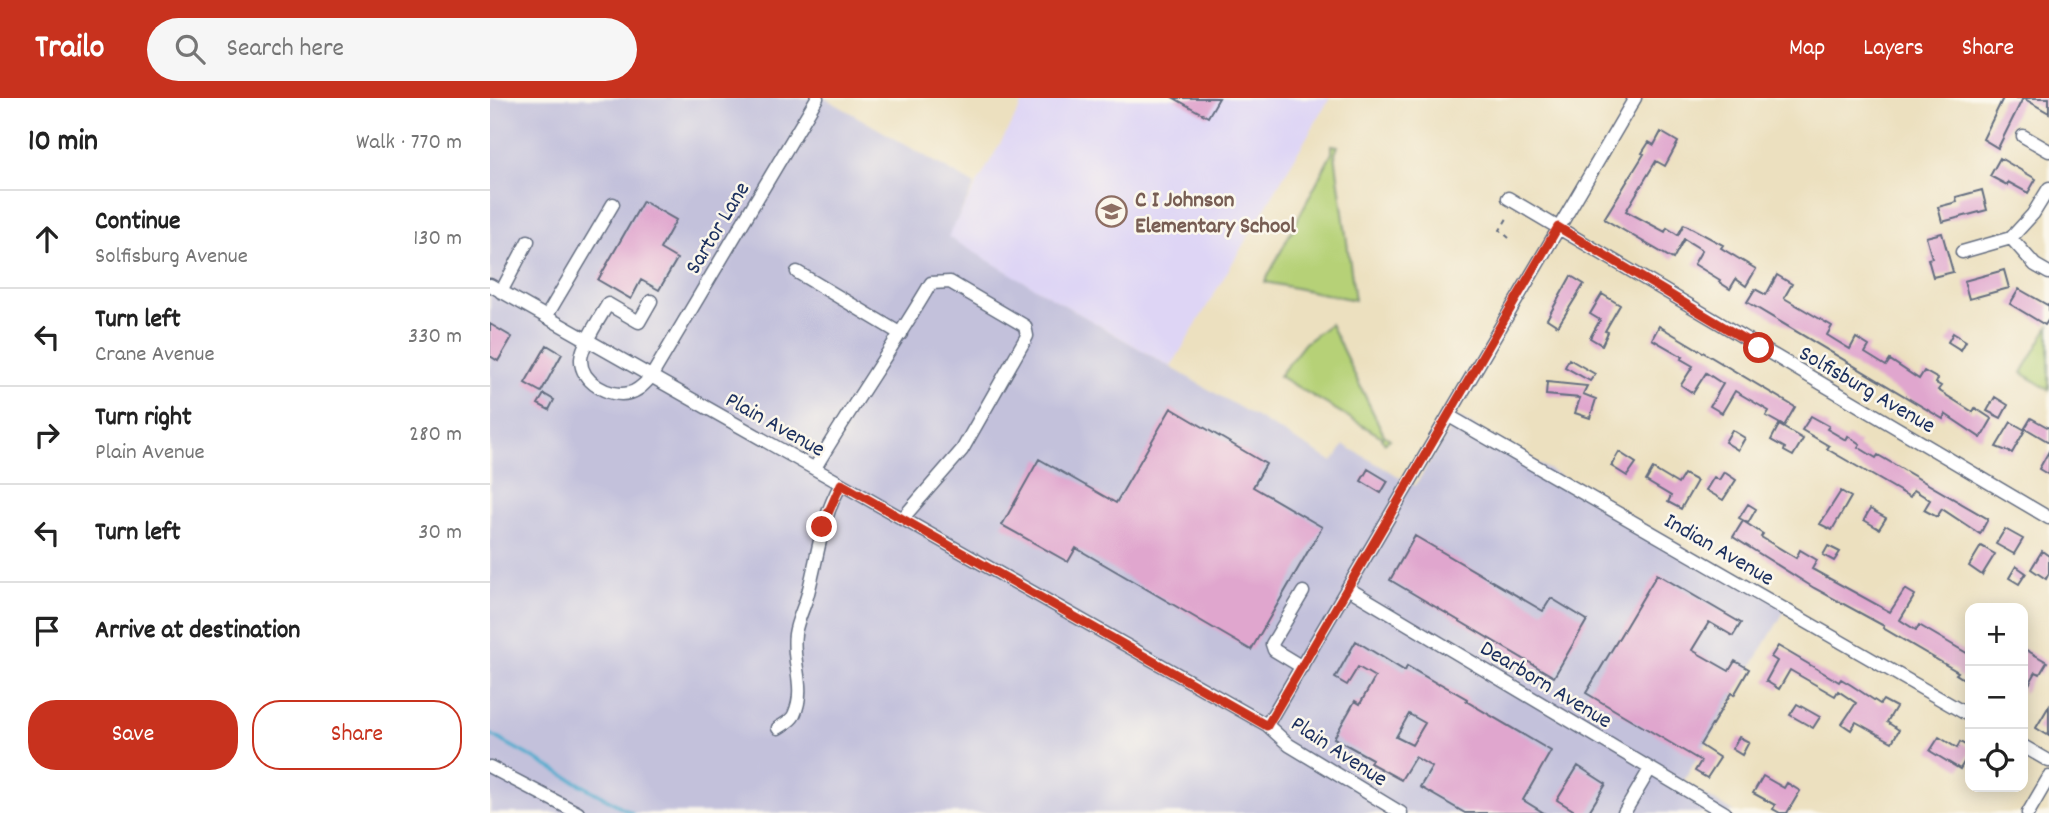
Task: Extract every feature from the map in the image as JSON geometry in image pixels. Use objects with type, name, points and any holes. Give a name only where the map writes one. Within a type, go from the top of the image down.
[{"type":"street","name":"Sartor Lane","points":[[651,377],[817,98]]},
{"type":"street","points":[[1267,726],[1635,98]]},
{"type":"street","points":[[2023,136],[2049,151]]},
{"type":"street","points":[[1962,252],[2011,238],[2033,214],[2049,188]]},
{"type":"street","name":"Solfisburg Avenue","points":[[1508,198],[2049,518]]},
{"type":"street","points":[[546,317],[613,204]]},
{"type":"street","points":[[2011,238],[2035,265],[2049,273]]},
{"type":"street","points":[[495,288],[528,241]]},
{"type":"street","points":[[797,272],[901,334]]},
{"type":"street","points":[[815,468],[931,283],[950,282],[1025,326],[1027,336],[962,450],[902,519]]},
{"type":"street","name":"Plain Avenue","points":[[495,288],[1267,726],[1289,745],[1401,813]]},
{"type":"street","points":[[650,301],[639,322],[608,304],[581,360],[583,371],[590,380],[602,389],[616,394],[640,389],[651,377]]},
{"type":"street","name":"Indian Avenue","points":[[1449,416],[1965,713]]},
{"type":"street","points":[[778,728],[794,716],[801,687],[796,663],[795,634],[815,566],[822,527],[841,484]]},
{"type":"street","name":"Dearborn Avenue","points":[[1349,589],[1725,813]]},
{"type":"street","points":[[1302,667],[1274,650],[1272,644],[1303,592]]},
{"type":"street","points":[[2028,749],[2049,761]]},
{"type":"street","points":[[490,767],[556,808],[578,813]]},
{"type":"street","points":[[1624,813],[1650,769]]},
{"type":"street","points":[[2028,813],[2049,777]]},
{"type":"path","points":[[1507,218],[1500,230],[1509,238]]},
{"type":"shaded area","points":[[490,98],[825,98],[975,185],[948,237],[1333,462],[1344,445],[1415,486],[1458,417],[1787,607],[1683,782],[1735,813],[490,813]]},
{"type":"shaded area","name":"C I Johnson Elementary School","points":[[1026,98],[1330,98],[1171,367],[947,237]]},
{"type":"green space","points":[[1332,145],[1338,146],[1335,154],[1355,300],[1265,282],[1332,153]]},
{"type":"green space","points":[[1330,324],[1384,435],[1390,439],[1385,443],[1382,437],[1279,376],[1305,343]]},
{"type":"green space","points":[[2049,326],[2049,390],[2022,373]]},
{"type":"building","points":[[1174,98],[1219,98],[1208,117]]},
{"type":"building","points":[[2003,98],[2023,98],[1998,148],[1983,139]]},
{"type":"building","points":[[2023,98],[2049,98],[2049,113]]},
{"type":"building","points":[[1661,132],[1678,142],[1665,166],[1656,161],[1626,211],[1665,232],[1667,228],[1678,235],[1684,224],[1723,245],[1721,248],[1756,269],[1746,286],[1736,279],[1730,289],[1694,264],[1702,250],[1684,239],[1673,259],[1604,219],[1649,142],[1654,145]]},
{"type":"building","points":[[2000,158],[2036,179],[2028,193],[1990,176]]},
{"type":"building","points":[[1982,190],[1987,210],[1942,222],[1938,207],[1957,202],[1956,197]]},
{"type":"building","points":[[643,201],[676,220],[660,249],[677,259],[659,290],[641,280],[631,299],[598,280]]},
{"type":"building","points":[[1942,233],[1953,272],[1933,277],[1928,259],[1932,258],[1926,237]]},
{"type":"building","points":[[2004,270],[2009,288],[1969,299],[1964,281]]},
{"type":"building","points":[[1777,275],[1792,284],[1784,298],[1832,326],[1827,335],[1850,349],[1856,338],[1869,346],[1865,353],[1886,366],[1890,360],[1919,379],[1924,371],[1938,379],[1936,383],[1941,386],[1938,390],[1973,412],[1975,408],[1992,419],[1981,438],[1945,414],[1943,419],[1747,302],[1755,289],[1766,295]]},
{"type":"building","points":[[1571,276],[1584,284],[1558,326],[1547,319]]},
{"type":"building","points":[[2019,289],[2049,306],[2049,319],[2045,325],[2010,304]]},
{"type":"building","points":[[1602,294],[1620,305],[1605,331],[1608,332],[1602,345],[1590,338],[1600,320],[1590,314]]},
{"type":"building","points":[[490,324],[512,337],[498,361],[490,356]]},
{"type":"building","points":[[1659,326],[1795,407],[1784,426],[1766,416],[1769,411],[1735,391],[1722,413],[1710,406],[1723,384],[1706,373],[1693,393],[1681,385],[1693,366],[1652,339]]},
{"type":"building","points":[[1953,333],[1966,341],[1961,350],[1948,342]]},
{"type":"building","points":[[547,345],[562,354],[541,392],[525,383]]},
{"type":"building","points":[[1569,359],[1595,374],[1590,381],[1565,367]]},
{"type":"building","points":[[1547,382],[1587,386],[1583,394],[1596,399],[1590,418],[1575,413],[1580,398],[1546,395]]},
{"type":"building","points":[[544,394],[554,400],[549,410],[538,404]]},
{"type":"building","points":[[1995,397],[2008,405],[2001,418],[1987,411]]},
{"type":"building","points":[[1171,408],[1266,464],[1253,487],[1322,527],[1251,650],[1076,548],[1068,562],[1002,525],[1039,459],[1116,503]]},
{"type":"building","points":[[1811,416],[1846,440],[1848,436],[1860,444],[1858,447],[1876,458],[1878,455],[1988,519],[1980,534],[1942,509],[1937,517],[1924,510],[1930,500],[1914,490],[1910,497],[1827,449],[1829,446],[1802,430]]},
{"type":"building","points":[[2031,418],[2049,428],[2049,442],[2025,428]]},
{"type":"building","points":[[2011,422],[2025,430],[2012,453],[1996,447]]},
{"type":"building","points":[[1779,425],[1803,439],[1793,456],[1771,440]]},
{"type":"building","points":[[1732,430],[1745,438],[1738,450],[1725,442]]},
{"type":"building","points":[[2049,451],[2049,475],[2039,469]]},
{"type":"building","points":[[1619,452],[1636,463],[1627,476],[1611,466]]},
{"type":"building","points":[[1368,469],[1388,481],[1381,493],[1361,481]]},
{"type":"building","points":[[1653,469],[1678,484],[1684,474],[1697,481],[1681,509],[1668,502],[1671,496],[1646,481]]},
{"type":"building","points":[[1724,472],[1736,480],[1723,500],[1706,490],[1714,477],[1719,480]]},
{"type":"building","points":[[1841,491],[1851,497],[1832,530],[1820,524]]},
{"type":"building","points":[[1748,504],[1756,509],[1748,523],[1739,518]]},
{"type":"building","points":[[1870,509],[1886,518],[1879,529],[1864,520]]},
{"type":"building","points":[[1743,521],[1763,534],[1761,537],[1796,558],[1800,550],[1817,560],[1812,569],[1890,612],[1905,589],[1915,595],[1900,620],[1916,630],[1919,625],[1965,652],[1965,680],[1956,674],[1958,672],[1883,628],[1884,626],[1814,588],[1733,537]]},
{"type":"building","points":[[2005,529],[2023,539],[2014,554],[1996,544]]},
{"type":"building","points":[[1415,536],[1543,611],[1551,598],[1587,620],[1554,677],[1390,580]]},
{"type":"building","points":[[1828,546],[1840,552],[1834,561],[1823,555]]},
{"type":"building","points":[[1981,546],[1995,554],[1982,575],[1969,566]]},
{"type":"building","points":[[2042,551],[2049,556],[2049,573],[2046,579],[2031,569]]},
{"type":"building","points":[[2016,566],[2026,573],[2019,584],[2009,578]]},
{"type":"building","points":[[1657,574],[1741,623],[1733,636],[1709,622],[1692,650],[1729,671],[1735,661],[1749,669],[1734,695],[1731,693],[1700,745],[1720,758],[1707,778],[1695,771],[1701,761],[1586,693]]},
{"type":"building","points":[[1356,641],[1405,671],[1407,666],[1439,683],[1551,751],[1523,800],[1544,813],[1465,813],[1420,787],[1432,767],[1415,757],[1401,780],[1370,763],[1372,759],[1334,738],[1355,701],[1360,704],[1375,677],[1358,667],[1347,685],[1335,678]],"holes":[[[1409,714],[1425,723],[1412,745],[1396,737]]]},
{"type":"building","points":[[1778,646],[1839,682],[1841,679],[1880,704],[1883,700],[1896,707],[1887,722],[1899,730],[1892,742],[1856,722],[1851,730],[1842,724],[1856,703],[1838,691],[1835,696],[1790,670],[1779,689],[1766,681],[1777,661],[1771,657]]},
{"type":"building","points":[[2028,651],[2047,662],[2040,674],[2036,672],[2028,686]]},
{"type":"building","points":[[1797,704],[1820,717],[1813,728],[1790,715]]},
{"type":"building","points":[[2049,706],[2049,736],[2036,728]]},
{"type":"building","points":[[1739,737],[1749,742],[1742,755],[1732,749]]},
{"type":"building","points":[[1939,737],[1957,748],[1960,742],[1965,745],[1965,760],[1960,769],[1930,751]]},
{"type":"building","points":[[1578,766],[1606,784],[1588,813],[1578,813],[1557,800]]},
{"type":"building","points":[[1763,776],[1784,788],[1787,783],[1800,791],[1787,813],[1773,809],[1775,805],[1753,793]]},
{"type":"waterway","points":[[490,734],[632,813]]},
{"type":"place","name":"C I Johnson Elementary School","points":[[1112,211]]},
{"type":"route","points":[[822,527],[841,484],[1267,726],[1558,227],[1759,348]]}]
